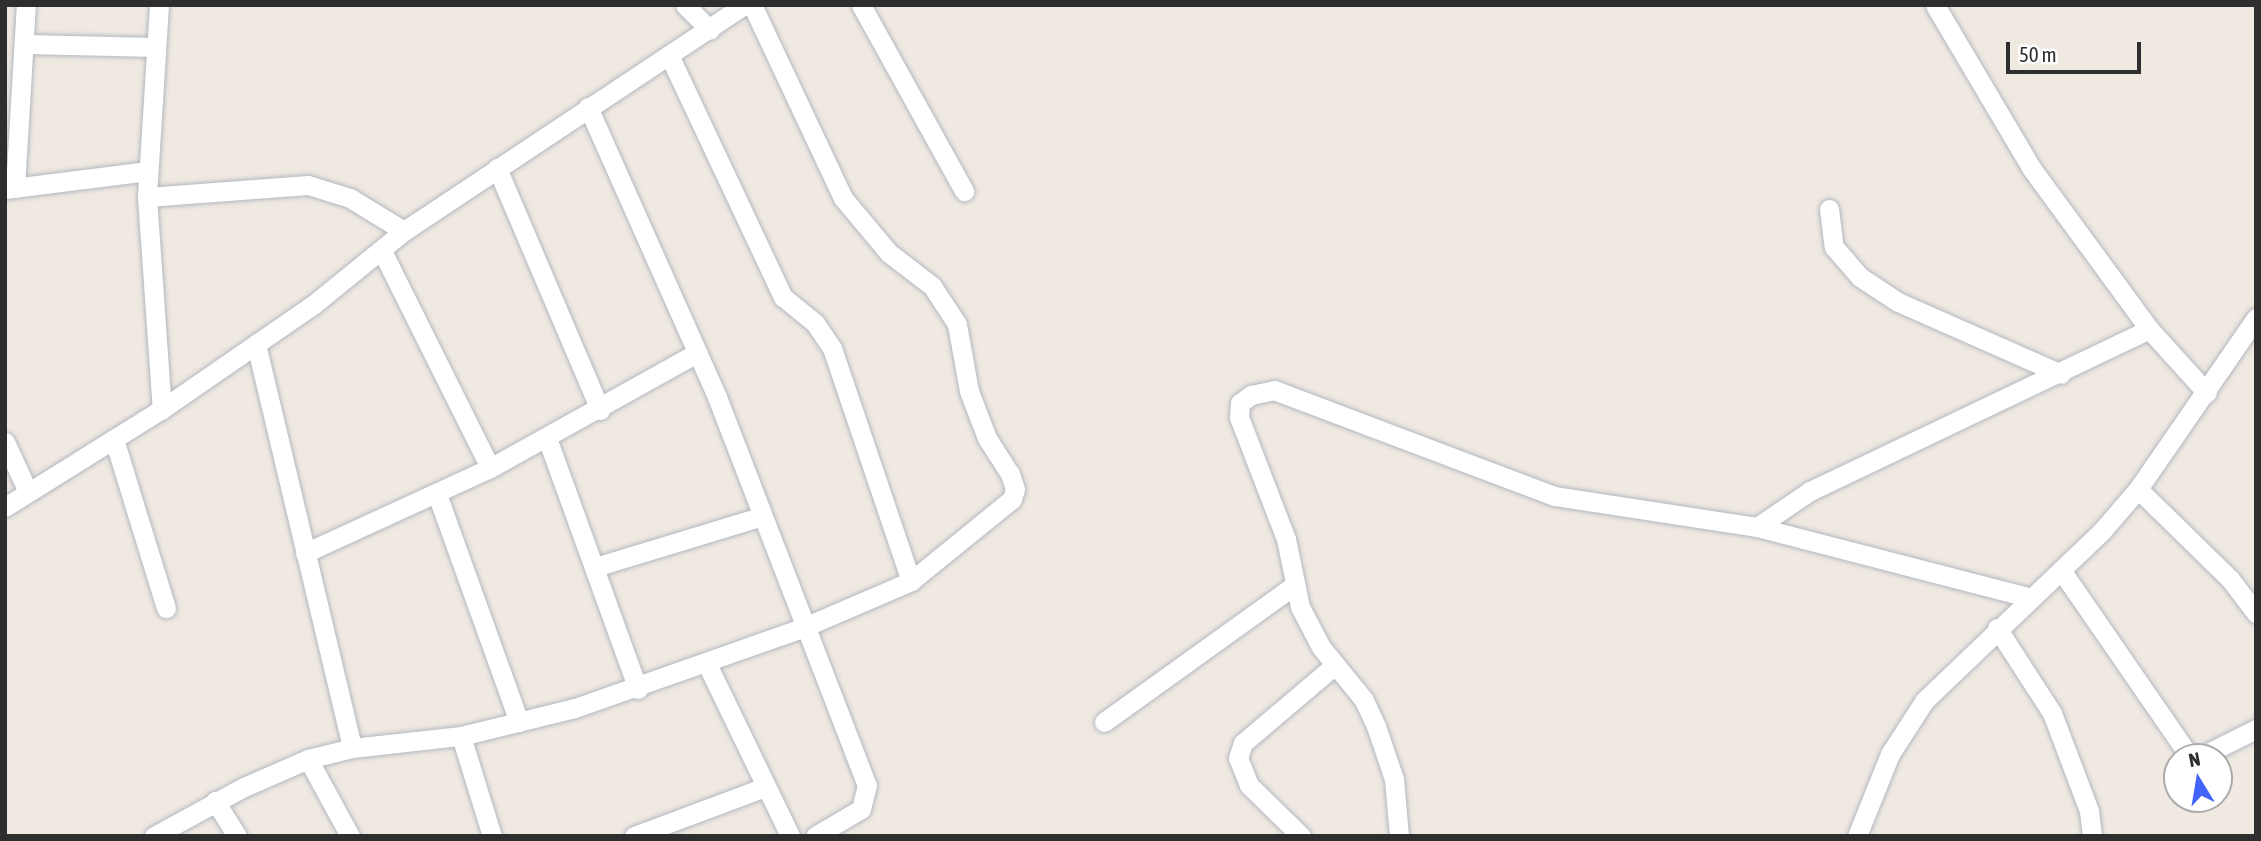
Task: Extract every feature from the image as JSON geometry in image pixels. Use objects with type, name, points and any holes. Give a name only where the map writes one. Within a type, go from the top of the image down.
[{"type":"street","points":[[26,5],[25,44],[13,92],[10,188],[148,170]]},
{"type":"street","points":[[159,5],[147,197],[162,409]]},
{"type":"street","points":[[685,5],[710,30]]},
{"type":"street","points":[[5,507],[162,409],[256,344],[382,251],[404,231],[744,5]]},
{"type":"street","points":[[154,836],[215,801],[308,759],[352,748],[461,736],[519,722],[638,689],[802,628],[911,581],[1005,509],[1015,489],[987,438],[970,391],[957,324],[932,286],[889,253],[843,198],[752,5]]},
{"type":"street","points":[[861,5],[964,191]]},
{"type":"street","points":[[1935,5],[2032,169],[2150,329],[2207,393]]},
{"type":"street","points":[[25,44],[156,47]]},
{"type":"street","points":[[669,55],[783,297],[815,323],[832,348],[911,581]]},
{"type":"street","points":[[588,107],[697,353],[802,628],[867,786],[861,809],[815,836]]},
{"type":"street","points":[[497,168],[600,410]]},
{"type":"street","points":[[147,197],[308,185],[350,198],[404,231]]},
{"type":"street","points":[[1829,208],[1834,247],[1860,277],[1898,302],[2061,374]]},
{"type":"street","points":[[382,251],[490,468]]},
{"type":"street","points":[[1857,836],[1907,723],[1940,681],[2028,597],[2061,570],[2138,489],[2207,393],[2256,318]]},
{"type":"street","points":[[1756,527],[1810,491],[2061,374],[2150,329]]},
{"type":"street","points":[[256,344],[352,748]]},
{"type":"street","points":[[305,553],[490,468],[600,410],[697,353]]},
{"type":"street","points":[[1399,836],[1394,779],[1383,745],[1364,700],[1335,665],[1305,619],[1293,586],[1286,539],[1239,417],[1240,403],[1274,390],[1555,496],[1756,527],[2028,597]]},
{"type":"street","points":[[547,438],[638,689]]},
{"type":"street","points":[[114,439],[166,608]]},
{"type":"street","points":[[5,442],[28,492]]},
{"type":"street","points":[[2138,489],[2230,579],[2256,613]]},
{"type":"street","points":[[437,494],[519,722]]},
{"type":"street","points":[[595,567],[760,517]]},
{"type":"street","points":[[2061,570],[2180,743]]},
{"type":"street","points":[[1104,722],[1293,586]]},
{"type":"street","points":[[1997,628],[2052,713],[2089,811],[2092,836]]},
{"type":"street","points":[[707,664],[790,836]]},
{"type":"street","points":[[1301,836],[1249,785],[1238,758],[1243,743],[1335,665]]},
{"type":"street","points":[[2228,743],[2256,729]]},
{"type":"street","points":[[461,736],[492,836]]},
{"type":"street","points":[[308,759],[350,836]]},
{"type":"street","points":[[634,836],[765,786]]},
{"type":"street","points":[[215,801],[237,836]]}]
